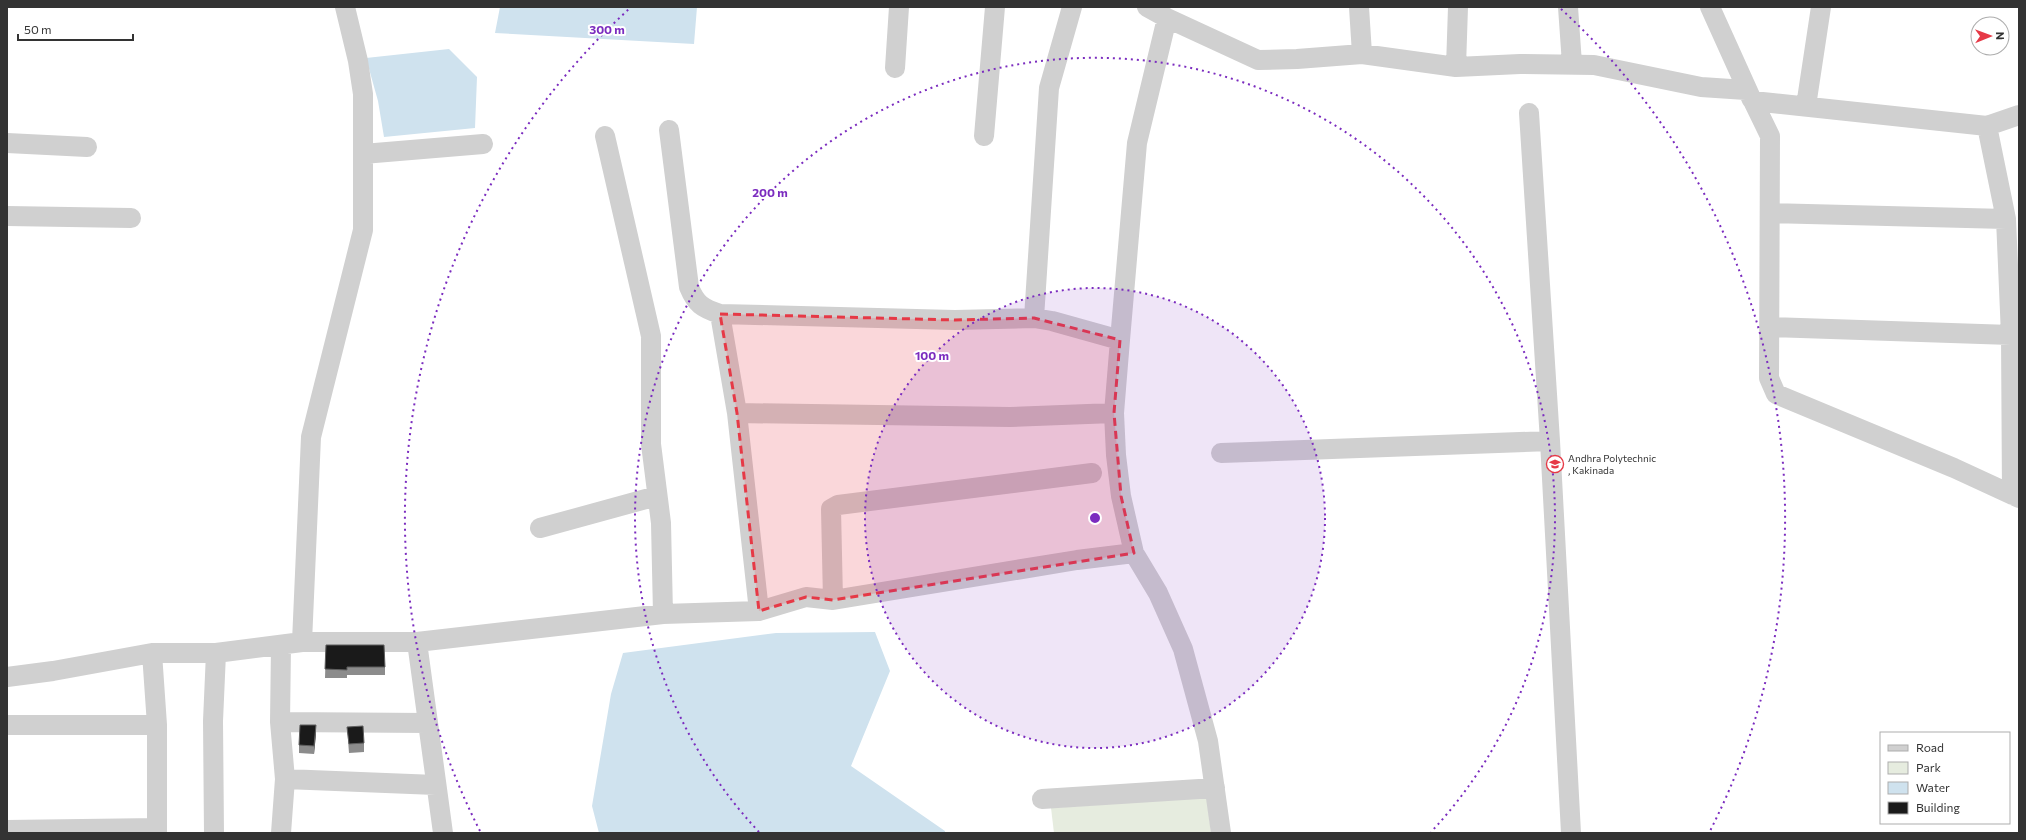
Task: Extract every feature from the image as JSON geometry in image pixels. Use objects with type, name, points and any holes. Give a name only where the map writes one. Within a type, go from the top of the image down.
[{"type":"street","points":[[302,642],[311,437],[363,230],[362,87],[358,61],[345,7]]},
{"type":"street","points":[[895,68],[899,7]]},
{"type":"street","points":[[984,136],[995,7]]},
{"type":"street","points":[[1034,318],[1049,88],[1072,7]]},
{"type":"street","points":[[1147,7],[1167,18],[1258,60],[1297,59],[1362,54],[1456,67],[1520,64],[1594,65],[1701,87],[1806,106],[1987,126],[2019,115]]},
{"type":"street","points":[[1359,7],[1362,54]]},
{"type":"street","points":[[1456,67],[1458,7]]},
{"type":"street","points":[[1568,7],[1572,64]]},
{"type":"street","points":[[1710,7],[1770,136],[1769,378],[1776,394],[1954,468],[2016,497],[2006,219],[1987,126]]},
{"type":"street","points":[[1806,106],[1821,7]]},
{"type":"street","points":[[1167,18],[1137,143],[1114,413],[1116,455],[1121,496],[1134,553],[1158,593],[1183,649],[1208,741],[1221,833]]},
{"type":"street","points":[[1529,113],[1550,441],[1571,833]]},
{"type":"street","points":[[669,130],[689,286],[693,297],[702,308],[720,314],[955,320],[1034,318],[1052,321],[1120,340]]},
{"type":"street","points":[[605,136],[650,336],[651,444],[661,523],[663,614]]},
{"type":"street","points":[[7,144],[87,147]]},
{"type":"street","points":[[363,154],[483,144]]},
{"type":"street","points":[[1770,213],[2006,219]]},
{"type":"street","points":[[7,216],[131,218]]},
{"type":"street","points":[[720,314],[737,413],[759,611]]},
{"type":"street","points":[[1769,327],[2011,335]]},
{"type":"street","points":[[737,413],[1010,418],[1114,413]]},
{"type":"street","points":[[1221,453],[1550,441]]},
{"type":"street","points":[[833,600],[831,509],[838,505],[1092,473]]},
{"type":"street","points":[[540,528],[657,496]]},
{"type":"street","points":[[7,677],[53,671],[152,653],[216,653],[281,646],[302,642],[417,642],[663,614],[759,611],[806,597],[833,600],[1077,560],[1134,553]]},
{"type":"street","points":[[417,642],[443,833]]},
{"type":"street","points":[[281,646],[280,722],[284,779],[282,833]]},
{"type":"street","points":[[7,830],[157,831],[157,725],[152,653]]},
{"type":"street","points":[[214,833],[213,721],[216,653]]},
{"type":"street","points":[[280,722],[428,723]]},
{"type":"street","points":[[7,725],[157,725]]},
{"type":"street","points":[[284,779],[436,785]]},
{"type":"street","points":[[1042,799],[1214,788]]},
{"type":"highlighted area","points":[[720,314],[955,320],[1034,318],[1120,340],[1114,413],[1121,496],[1134,553],[833,600],[806,597],[759,611],[737,413]]},
{"type":"green space","points":[[1207,797],[1211,833],[1054,833],[1051,808]]},
{"type":"water","points":[[500,7],[697,7],[694,44],[495,33]]},
{"type":"water","points":[[449,49],[477,77],[475,128],[384,137],[378,101],[366,58]]},
{"type":"water","points":[[875,632],[890,671],[851,766],[945,831],[945,833],[599,833],[592,806],[611,694],[623,653],[776,633]]},
{"type":"building","points":[[326,645],[384,645],[385,667],[347,667],[347,670],[325,669]]},
{"type":"building","points":[[300,725],[316,725],[314,746],[299,745]]},
{"type":"building","points":[[363,726],[364,743],[349,744],[347,727]]},
{"type":"place","name":"Andhra Polytechnic , Kakinada","points":[[1555,464]]}]
